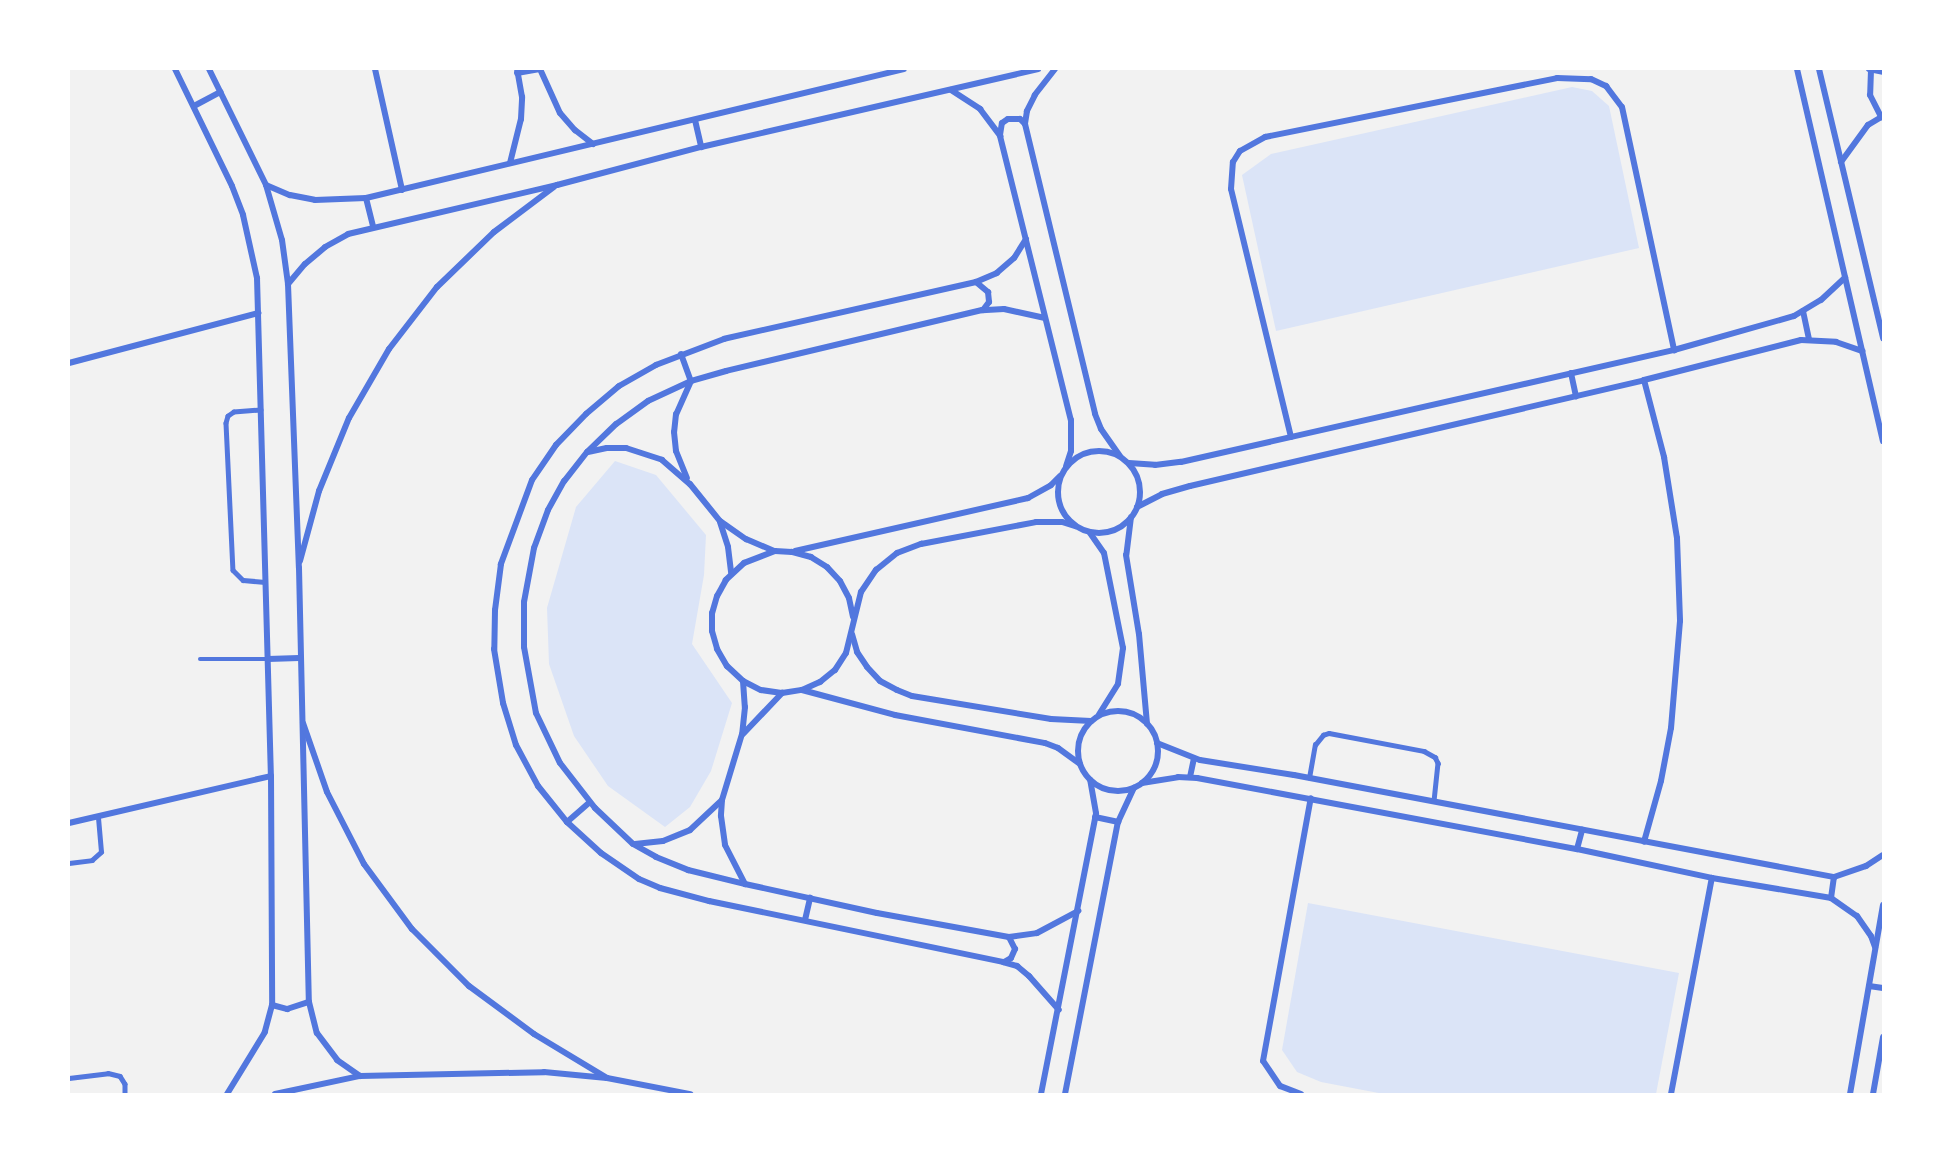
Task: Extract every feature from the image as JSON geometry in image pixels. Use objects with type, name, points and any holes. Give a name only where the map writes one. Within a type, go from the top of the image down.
[{"type":"street","points":[[175,69],[232,186],[243,215],[257,278],[271,776],[272,1005],[265,1032],[228,1094]]},
{"type":"street","points":[[209,69],[266,185],[282,240],[288,284],[299,568],[300,715],[309,1002],[317,1033],[338,1060],[360,1076]]},
{"type":"street","points":[[375,69],[402,190]]},
{"type":"street","points":[[510,163],[522,119],[522,97],[517,71],[540,69],[560,113],[575,130],[593,144]]},
{"type":"street","points":[[266,185],[290,195],[315,200],[366,198],[904,69]]},
{"type":"street","points":[[288,284],[304,264],[324,247],[348,234],[557,185],[701,147],[1038,69]]},
{"type":"street","points":[[1055,69],[1035,95],[1027,111],[1025,124],[1095,414],[1101,429],[1120,456]]},
{"type":"street","points":[[1797,69],[1883,441]]},
{"type":"street","points":[[1819,69],[1880,314],[1883,338]]},
{"type":"street","points":[[1841,162],[1868,125],[1882,117],[1870,95],[1869,69],[1883,72]]},
{"type":"street","points":[[1292,437],[1231,189],[1233,162],[1240,151],[1265,137],[1557,78],[1591,79],[1606,86],[1622,107],[1674,350]]},
{"type":"street","points":[[792,552],[1028,498],[1051,485],[1066,466],[1071,451],[1071,420],[1000,136],[980,109],[951,90]]},
{"type":"street","points":[[194,106],[220,92]]},
{"type":"street","points":[[1000,136],[1002,123],[1008,119],[1020,119],[1025,124]]},
{"type":"street","points":[[694,120],[701,147]]},
{"type":"street","points":[[299,568],[319,491],[345,429],[389,350],[437,287],[494,232],[557,185]]},
{"type":"street","points":[[366,198],[373,227]]},
{"type":"street","points":[[1026,239],[1014,258],[997,273],[976,282],[724,339],[656,365],[619,386],[586,414],[556,445],[532,480],[501,564],[495,610],[494,649],[503,703],[516,745],[538,786],[567,822],[601,854],[639,879],[660,888],[709,902],[805,920],[1017,966],[1059,1010]]},
{"type":"street","points":[[1129,463],[1168,465],[1674,350],[1803,312],[1821,300],[1845,278]]},
{"type":"street","points":[[976,282],[988,292],[988,302],[982,310]]},
{"type":"street","points":[[1045,318],[1004,309],[982,310],[692,381],[648,401],[616,424],[587,452],[564,481],[548,510],[534,548],[524,602],[524,647],[536,712],[560,763],[590,802],[633,844],[688,870],[810,898],[1009,937],[1037,933],[1078,911]]},
{"type":"street","points":[[1803,312],[1809,339]]},
{"type":"street","points":[[69,363],[258,313]]},
{"type":"street","points":[[1137,507],[1162,494],[1190,486],[1809,339],[1836,342],[1862,351]]},
{"type":"street","points":[[681,354],[692,381]]},
{"type":"street","points":[[1571,374],[1576,396]]},
{"type":"street","points":[[1644,380],[1664,457],[1673,515],[1680,621],[1671,728],[1661,781],[1644,842]]},
{"type":"street","points":[[690,484],[676,451],[674,432],[679,405],[692,381]]},
{"type":"street","points":[[587,452],[607,448],[644,452],[662,460],[690,484],[720,521],[746,539],[775,551]]},
{"type":"street","points":[[853,617],[849,598],[840,581],[827,567],[811,557],[792,552],[775,551],[759,555],[731,573],[717,596],[712,613],[712,631],[717,649],[727,666],[743,681],[761,690],[782,693],[802,690],[820,682],[835,670],[846,653],[861,592],[876,570],[897,553],[921,544],[1036,522],[1062,522],[1090,532],[1113,530],[1131,517],[1137,507],[1139,484],[1129,463],[1109,451],[1086,452],[1066,466]]},
{"type":"street","points":[[1060,476],[1058,499],[1062,510],[1075,526]]},
{"type":"street","points":[[1090,780],[1098,786],[1116,791],[1134,788],[1152,772],[1157,758],[1157,743],[1147,724],[1139,634],[1126,555],[1131,517]]},
{"type":"street","points":[[720,521],[728,547],[731,573]]},
{"type":"street","points":[[1080,764],[1078,746],[1091,721],[1098,716],[1118,684],[1124,648],[1104,553],[1090,532]]},
{"type":"street","points":[[852,634],[857,652],[879,681],[904,693],[1051,719],[1091,721]]},
{"type":"street","points":[[267,659],[299,658]]},
{"type":"street","points":[[743,681],[745,708],[742,734],[722,800],[726,845],[737,872],[745,884]]},
{"type":"street","points":[[802,690],[895,715],[1045,743],[1058,748],[1080,764],[1090,780],[1095,797],[1095,817],[1041,1094]]},
{"type":"street","points":[[742,734],[782,693]]},
{"type":"street","points":[[1098,716],[1124,711],[1147,724]]},
{"type":"street","points":[[300,715],[327,792],[359,854],[412,929],[469,986],[534,1034],[607,1078]]},
{"type":"street","points":[[1157,743],[1194,758],[1834,877],[1866,866],[1883,855]]},
{"type":"street","points":[[1190,777],[1194,758]]},
{"type":"street","points":[[69,823],[271,776]]},
{"type":"street","points":[[1142,783],[1190,777],[1577,849],[1712,878],[1831,898],[1857,916],[1871,936],[1875,947]]},
{"type":"street","points":[[1065,1094],[1118,822],[1134,788]]},
{"type":"street","points":[[1301,1094],[1280,1086],[1263,1061],[1311,798]]},
{"type":"street","points":[[633,844],[663,841],[690,830],[722,800]]},
{"type":"street","points":[[567,822],[590,802]]},
{"type":"street","points":[[1095,817],[1118,822]]},
{"type":"street","points":[[1577,849],[1582,830]]},
{"type":"street","points":[[1831,898],[1834,877]]},
{"type":"street","points":[[1671,1094],[1712,878]]},
{"type":"street","points":[[805,920],[810,898]]},
{"type":"street","points":[[1850,1094],[1883,905]]},
{"type":"street","points":[[1003,962],[1014,954],[1015,944],[1009,937]]},
{"type":"street","points":[[1869,986],[1883,988]]},
{"type":"street","points":[[272,1005],[287,1009],[309,1002]]},
{"type":"street","points":[[1873,1094],[1883,1037]]},
{"type":"street","points":[[1881,1051],[1883,1059]]},
{"type":"street","points":[[275,1094],[360,1076],[544,1072],[607,1078],[690,1094]]},
{"type":"lane","points":[[261,410],[234,412],[226,423],[233,570],[243,580],[265,582]]},
{"type":"lane","points":[[200,659],[267,659]]},
{"type":"lane","points":[[1309,778],[1315,744],[1323,735],[1329,733],[1424,751],[1436,758],[1438,763],[1434,801]]},
{"type":"lane","points":[[69,863],[92,860],[101,852],[98,817]]},
{"type":"lane","points":[[69,1078],[108,1073],[120,1076],[125,1094]]},
{"type":"shaded area","points":[[1572,87],[1592,91],[1609,106],[1639,248],[1276,331],[1242,175],[1271,154]]},
{"type":"shaded area","points":[[615,461],[656,475],[706,535],[704,575],[692,644],[732,703],[711,771],[690,807],[665,827],[608,786],[574,736],[549,664],[547,608],[576,507]]},
{"type":"shaded area","points":[[1308,903],[1679,973],[1656,1094],[1384,1094],[1321,1082],[1297,1072],[1282,1050]]}]
